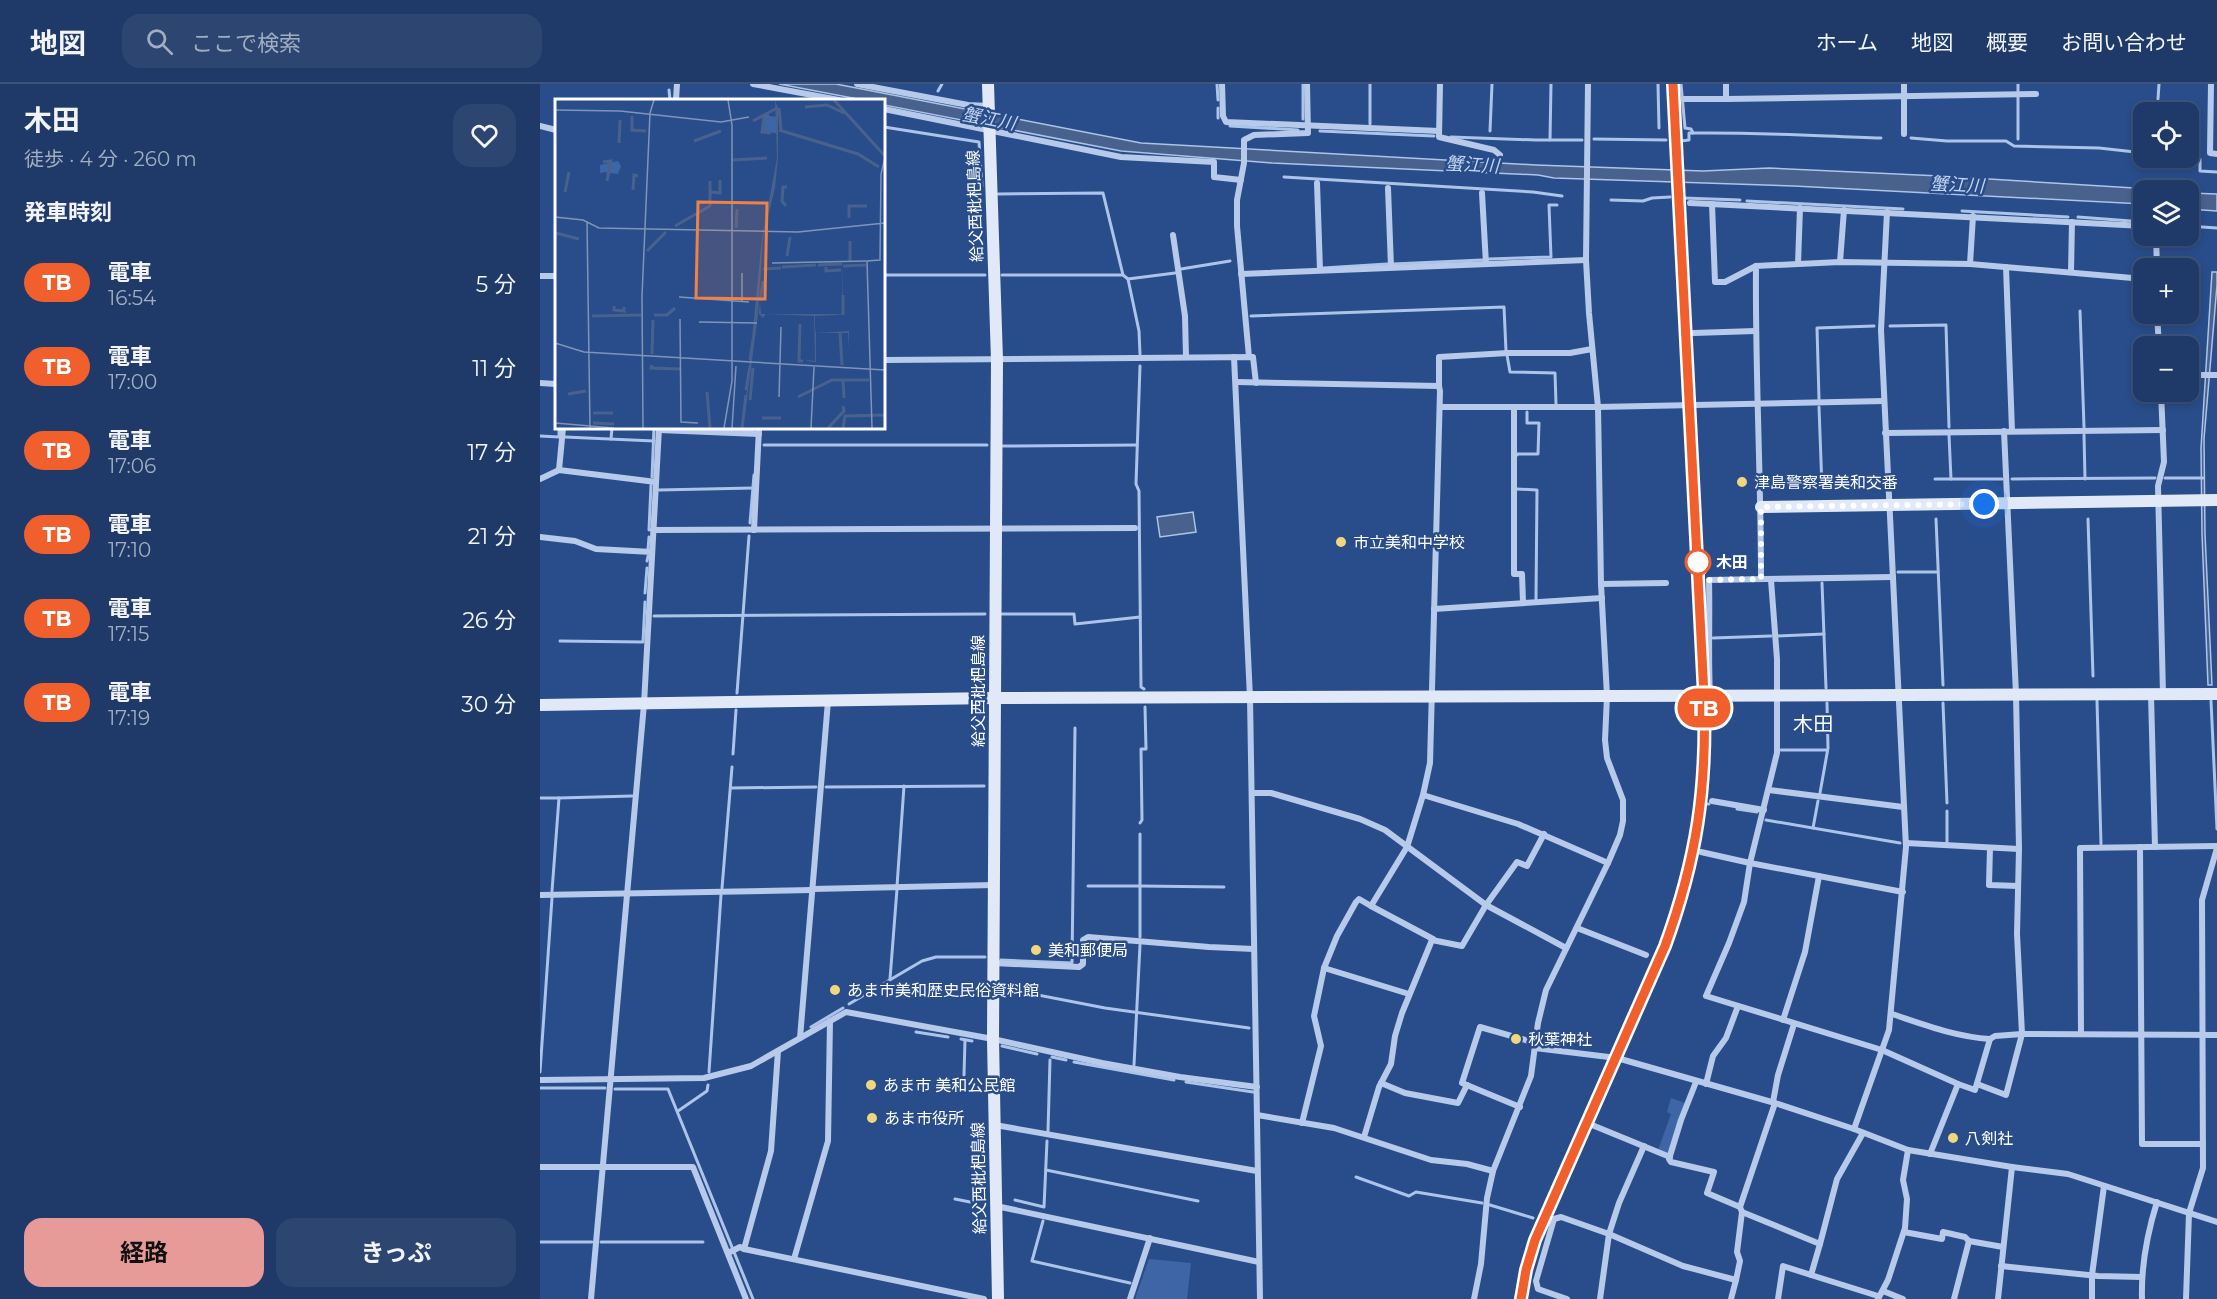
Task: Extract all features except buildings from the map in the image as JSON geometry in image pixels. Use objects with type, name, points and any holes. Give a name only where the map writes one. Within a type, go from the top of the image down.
[{"type":"street","points":[[676,99],[677,84]]},
{"type":"street","points":[[753,84],[834,99]]},
{"type":"street","points":[[857,84],[968,105],[988,106]]},
{"type":"street","name":"給父西枇杷島線","points":[[988,84],[997,360],[993,1039],[998,1299]]},
{"type":"street","points":[[1222,84],[1223,116],[1226,122],[1439,131]]},
{"type":"street","points":[[1249,357],[1237,226],[1237,200],[1244,163],[1244,140],[1254,135],[1308,133],[1307,84]]},
{"type":"street","points":[[1440,84],[1439,137],[1494,150],[1500,155]]},
{"type":"street","points":[[1474,1299],[1481,1264],[1487,1197],[1493,1171],[1531,1076],[1546,990],[1620,835],[1623,800],[1607,758],[1605,741],[1607,696],[1601,584],[1598,407],[1586,260],[1588,84]]},
{"type":"street","points":[[1726,84],[1726,99]]},
{"type":"street","points":[[1904,84],[1904,134]]},
{"type":"street","points":[[2211,84],[2210,153],[2217,154]]},
{"type":"street","points":[[1684,99],[2036,94]]},
{"type":"street","points":[[885,109],[1121,157],[1214,162],[1214,177],[1241,180]]},
{"type":"street","points":[[540,126],[555,130]]},
{"type":"street","points":[[1317,183],[1320,270]]},
{"type":"street","points":[[1388,188],[1391,267]]},
{"type":"street","points":[[1482,193],[1486,264]]},
{"type":"street","points":[[1690,203],[2133,225]]},
{"type":"street","points":[[1712,204],[1714,282],[1725,282],[1756,266],[1840,262],[1970,264],[2133,278]]},
{"type":"street","points":[[1798,264],[1800,208]]},
{"type":"street","points":[[1840,262],[1844,210]]},
{"type":"street","points":[[1854,1129],[1889,1030],[1892,1014],[1904,892],[1906,843],[1881,330],[1887,212]]},
{"type":"street","points":[[1970,264],[1973,216]]},
{"type":"street","points":[[2072,222],[2072,272]]},
{"type":"street","points":[[1173,235],[1185,316],[1186,357]]},
{"type":"street","points":[[1241,274],[1586,260]]},
{"type":"street","points":[[1756,266],[1755,331],[1761,579]]},
{"type":"street","points":[[1977,1084],[2006,1095],[2022,1034],[2017,934],[2019,849],[2016,694],[2008,503],[2006,267]]},
{"type":"street","points":[[1694,333],[1755,331]]},
{"type":"street","points":[[1371,906],[1407,847],[1424,795],[1430,763],[1441,406],[1439,357],[1570,352],[1592,349]]},
{"type":"street","points":[[1234,357],[1250,698],[1260,1299]]},
{"type":"street","points":[[885,360],[1252,357],[1256,383]]},
{"type":"street","points":[[2199,376],[2215,375]]},
{"type":"street","points":[[1236,382],[1439,386]]},
{"type":"street","points":[[540,383],[555,384]]},
{"type":"street","points":[[1441,406],[1598,407],[1884,401]]},
{"type":"street","points":[[2155,847],[2158,486],[2164,462],[2162,402]]},
{"type":"street","points":[[1514,406],[1514,574],[1522,574],[1523,602]]},
{"type":"street","points":[[559,470],[563,429]]},
{"type":"street","points":[[591,1299],[644,704],[659,429]]},
{"type":"street","points":[[692,429],[759,431],[754,530]]},
{"type":"street","points":[[1885,433],[2163,430]]},
{"type":"street","points":[[540,479],[559,470],[656,482]]},
{"type":"street","points":[[1761,507],[2217,500]]},
{"type":"street","points":[[653,530],[1135,528]]},
{"type":"street","points":[[540,537],[575,541],[596,549],[652,552]]},
{"type":"street","points":[[1710,696],[1709,580],[1893,578]]},
{"type":"street","points":[[1771,580],[1779,696],[1777,753],[1750,863],[1744,902],[1730,943],[1706,996],[1882,1050],[1975,1090],[1990,1039]]},
{"type":"street","points":[[1601,584],[1666,584]]},
{"type":"street","points":[[1434,609],[1602,598]]},
{"type":"street","points":[[540,705],[995,698],[2217,694]]},
{"type":"street","points":[[800,1038],[828,701]]},
{"type":"street","points":[[1769,790],[1903,807]]},
{"type":"street","points":[[1252,793],[1271,794],[1360,819],[1385,830],[1486,905],[1566,948]]},
{"type":"street","points":[[1424,795],[1518,824],[1608,863]]},
{"type":"street","points":[[1712,801],[1764,810]]},
{"type":"street","points":[[1302,1122],[1321,1046],[1314,1016],[1324,968],[1337,936],[1356,902],[1359,899],[1432,940],[1462,946],[1486,905],[1517,862],[1527,866],[1544,834]]},
{"type":"street","points":[[1906,843],[2019,849]]},
{"type":"street","points":[[2140,847],[2142,1144],[2203,1144]]},
{"type":"street","points":[[2081,1034],[2080,848],[2217,847],[2202,900],[2203,1168],[2189,1213],[2186,1299]]},
{"type":"street","points":[[1990,848],[1989,885],[2018,886]]},
{"type":"street","points":[[1701,852],[1904,892]]},
{"type":"street","points":[[1783,1020],[1805,952],[1819,876]]},
{"type":"street","points":[[540,895],[994,885]]},
{"type":"street","points":[[1577,928],[1646,955]]},
{"type":"street","points":[[994,963],[1079,967],[1083,964],[1083,940],[1088,937],[1254,949]]},
{"type":"street","points":[[1364,1137],[1381,1083],[1391,1064],[1395,1036],[1408,994],[1432,940]]},
{"type":"street","points":[[1324,968],[1408,994]]},
{"type":"street","points":[[1706,1084],[1713,1056],[1726,1038],[1738,1006]]},
{"type":"street","points":[[540,1080],[704,1078],[752,1066],[846,1012],[993,1039],[1102,1063],[1180,1077],[1257,1087]]},
{"type":"street","points":[[1892,1014],[1970,1038],[1990,1039],[1995,1036],[2022,1034],[2217,1035]]},
{"type":"street","points":[[794,1259],[828,1141],[830,1021]]},
{"type":"street","points":[[1731,1299],[1740,1261],[1737,1252],[1741,1210],[1774,1103],[1778,1075],[1794,1024]]},
{"type":"street","points":[[1520,1107],[1462,1083],[1480,1027],[1535,1046],[1612,1057],[1774,1103],[1854,1129],[1908,1150],[2068,1174],[2217,1222]]},
{"type":"street","points":[[742,1248],[771,1151],[778,1052]]},
{"type":"street","points":[[1696,1082],[1681,1120],[1670,1157],[1671,1162],[1714,1172],[1707,1193],[1820,1244]]},
{"type":"street","points":[[1381,1083],[1405,1093],[1458,1103],[1467,1085]]},
{"type":"street","points":[[1930,1154],[1958,1084]]},
{"type":"street","points":[[1257,1115],[1334,1128],[1431,1160],[1467,1164],[1493,1171]]},
{"type":"street","points":[[995,1125],[1257,1171]]},
{"type":"street","points":[[1592,1125],[1670,1157]]},
{"type":"street","points":[[1811,1275],[1837,1179],[1863,1133]]},
{"type":"street","points":[[1600,1299],[1609,1234],[1619,1203],[1644,1146]]},
{"type":"street","points":[[1880,1295],[1904,1232],[1907,1199],[1903,1180],[1908,1150]]},
{"type":"street","points":[[540,1167],[693,1167],[730,1252],[746,1299]]},
{"type":"street","points":[[1998,1299],[2012,1167]]},
{"type":"street","points":[[2092,1299],[2092,1275],[2104,1186]]},
{"type":"street","points":[[2142,1299],[2141,1277],[2148,1231],[2157,1202]]},
{"type":"street","points":[[996,1206],[1259,1262]]},
{"type":"street","points":[[1567,1299],[1538,1289],[1536,1281],[1554,1219],[1561,1217],[1609,1234],[1683,1266],[1736,1281]]},
{"type":"street","points":[[1904,1232],[1942,1239],[1943,1233],[1965,1237],[1969,1241],[2003,1247]]},
{"type":"street","points":[[1130,1299],[1150,1238]]},
{"type":"street","points":[[1954,1299],[1969,1241]]},
{"type":"street","points":[[730,1252],[742,1248],[984,1299]]},
{"type":"street","points":[[1778,1299],[1783,1266],[1880,1295],[1903,1299]]},
{"type":"street","points":[[2001,1266],[2092,1275],[2141,1277]]},
{"type":"shaded area","points":[[1671,1098],[1685,1103],[1668,1154],[1658,1150],[1671,1114],[1667,1112]]},
{"type":"shaded area","points":[[1149,1259],[1191,1263],[1187,1299],[1135,1299]]},
{"type":"water","name":"蟹江川","points":[[779,84],[836,84],[1141,143],[1536,165],[1703,171],[1769,168],[1940,176],[2133,188],[2133,203],[1794,186],[1554,178],[1538,175],[1272,163],[1121,151],[885,105],[885,99],[858,99]]},
{"type":"water","points":[[2199,193],[2217,194],[2217,211],[2199,210]]},
{"type":"water","points":[[2212,272],[2217,272],[2217,285],[2204,439],[2205,534],[2212,685],[2208,685],[2201,448]]},
{"type":"water","points":[[1193,512],[1196,532],[1160,537],[1157,517]]},
{"type":"waterway","points":[[938,91],[942,84]]},
{"type":"waterway","points":[[1217,84],[1218,100]]},
{"type":"waterway","points":[[1303,84],[1303,119]]},
{"type":"waterway","points":[[1370,84],[1370,124]]},
{"type":"waterway","points":[[1490,131],[1492,84]]},
{"type":"waterway","points":[[1550,140],[1551,84]]},
{"type":"waterway","points":[[1658,84],[1659,128]]},
{"type":"waterway","points":[[1681,84],[1685,128],[1691,129],[1693,133]]},
{"type":"waterway","points":[[2018,84],[2018,91]]},
{"type":"waterway","points":[[2158,99],[2159,84]]},
{"type":"waterway","points":[[669,90],[670,99]]},
{"type":"waterway","points":[[2018,97],[2018,139]]},
{"type":"waterway","points":[[1218,108],[1218,118]]},
{"type":"waterway","points":[[1230,126],[1298,130]]},
{"type":"waterway","points":[[885,127],[979,142],[982,186]]},
{"type":"waterway","points":[[1320,131],[1434,136]]},
{"type":"waterway","points":[[1681,141],[1689,140],[1689,133],[1881,138]]},
{"type":"waterway","points":[[1451,137],[1582,140]]},
{"type":"waterway","points":[[1911,138],[1947,141],[2006,141],[2014,146],[2099,148],[2133,152]]},
{"type":"waterway","points":[[1594,139],[1666,140]]},
{"type":"waterway","points":[[2199,159],[2200,171],[2217,172]]},
{"type":"waterway","points":[[1284,177],[1533,192],[1562,196]]},
{"type":"waterway","points":[[998,194],[1103,193],[1123,275]]},
{"type":"waterway","points":[[1611,200],[1643,201],[1670,197]]},
{"type":"waterway","points":[[1683,198],[1740,200]]},
{"type":"waterway","points":[[1747,201],[1903,209]]},
{"type":"waterway","points":[[1489,259],[1551,257],[1549,205],[1557,205]]},
{"type":"waterway","points":[[1962,211],[2068,217]]},
{"type":"waterway","points":[[2078,217],[2133,221]]},
{"type":"waterway","points":[[2199,227],[2217,228]]},
{"type":"waterway","points":[[1393,264],[1482,260]]},
{"type":"waterway","points":[[1181,269],[1230,261]]},
{"type":"waterway","points":[[1323,268],[1387,264]]},
{"type":"waterway","points":[[1002,275],[1123,275],[1128,279],[1175,273]]},
{"type":"waterway","points":[[885,275],[985,275]]},
{"type":"waterway","points":[[1128,279],[1139,331],[1140,354]]},
{"type":"waterway","points":[[1251,316],[1504,307],[1506,351]]},
{"type":"waterway","points":[[2080,311],[2084,427]]},
{"type":"waterway","points":[[1890,326],[1946,325],[1949,427]]},
{"type":"waterway","points":[[1819,399],[1817,328],[1874,326]]},
{"type":"waterway","points":[[1507,355],[1510,372],[1555,373],[1556,404]]},
{"type":"waterway","points":[[1140,366],[1136,484],[1139,491],[1141,687],[1144,689]]},
{"type":"waterway","points":[[1819,407],[1822,488]]},
{"type":"waterway","points":[[1517,455],[1538,454],[1539,423],[1527,423],[1527,412]]},
{"type":"waterway","points":[[540,436],[559,437],[559,429]]},
{"type":"waterway","points":[[611,439],[612,429]]},
{"type":"waterway","points":[[652,477],[654,429]]},
{"type":"waterway","points":[[720,429],[754,429]]},
{"type":"waterway","points":[[1949,435],[1951,479]]},
{"type":"waterway","points":[[2084,435],[2085,479]]},
{"type":"waterway","points":[[565,437],[654,441]]},
{"type":"waterway","points":[[764,445],[987,445]]},
{"type":"waterway","points":[[1003,446],[1137,445]]},
{"type":"waterway","points":[[750,523],[754,475]]},
{"type":"waterway","points":[[2012,479],[2155,478]]},
{"type":"waterway","points":[[2165,478],[2203,478]]},
{"type":"waterway","points":[[1935,479],[2002,479]]},
{"type":"waterway","points":[[649,530],[651,485]]},
{"type":"waterway","points":[[659,490],[753,488]]},
{"type":"waterway","points":[[1517,489],[1537,490],[1536,599]]},
{"type":"waterway","points":[[1936,519],[1943,685]]},
{"type":"waterway","points":[[2088,519],[2093,676]]},
{"type":"waterway","points":[[737,693],[749,536]]},
{"type":"waterway","points":[[648,549],[649,537]]},
{"type":"waterway","points":[[647,561],[648,556]]},
{"type":"waterway","points":[[645,593],[647,568]]},
{"type":"waterway","points":[[1898,572],[1938,572]]},
{"type":"waterway","points":[[1822,583],[1826,688]]},
{"type":"waterway","points":[[560,641],[643,642],[645,602]]},
{"type":"waterway","points":[[654,616],[985,614]]},
{"type":"waterway","points":[[1002,614],[1074,614],[1075,624],[1140,617]]},
{"type":"waterway","points":[[1776,636],[1824,634]]},
{"type":"waterway","points":[[1713,638],[1771,636]]},
{"type":"waterway","points":[[2097,701],[2101,844]]},
{"type":"waterway","points":[[2211,701],[2217,829]]},
{"type":"waterway","points":[[1820,793],[1828,748],[1827,703]]},
{"type":"waterway","points":[[1943,703],[1947,803]]},
{"type":"waterway","points":[[1140,823],[1142,820],[1141,749],[1146,749],[1145,707]]},
{"type":"waterway","points":[[733,754],[736,710]]},
{"type":"waterway","points":[[1001,960],[1072,963],[1075,728]]},
{"type":"waterway","points":[[1781,750],[1827,750]]},
{"type":"waterway","points":[[722,888],[732,767]]},
{"type":"waterway","points":[[897,886],[904,786]]},
{"type":"waterway","points":[[826,787],[984,786]]},
{"type":"waterway","points":[[731,788],[816,787]]},
{"type":"waterway","points":[[552,891],[559,798],[632,796]]},
{"type":"waterway","points":[[540,798],[559,798]]},
{"type":"waterway","points":[[1813,828],[1818,801]]},
{"type":"waterway","points":[[1737,809],[1757,812]]},
{"type":"waterway","points":[[1947,811],[1947,843]]},
{"type":"waterway","points":[[1766,820],[1900,843]]},
{"type":"waterway","points":[[1140,834],[1140,937]]},
{"type":"waterway","points":[[1088,886],[1140,886]]},
{"type":"waterway","points":[[1140,886],[1224,887]]},
{"type":"waterway","points":[[890,979],[897,889]]},
{"type":"waterway","points":[[709,1072],[721,895]]},
{"type":"waterway","points":[[540,1072],[552,898]]},
{"type":"waterway","points":[[1134,1065],[1140,945]]},
{"type":"waterway","points":[[849,1004],[922,961],[936,957],[985,957]]},
{"type":"waterway","points":[[1002,988],[1105,1008],[1249,1028]]},
{"type":"waterway","points":[[811,1027],[843,1008]]},
{"type":"waterway","points":[[916,1032],[948,1037]]},
{"type":"waterway","points":[[961,1039],[972,1041]]},
{"type":"waterway","points":[[964,1075],[965,1040]]},
{"type":"waterway","points":[[1002,1046],[1037,1054]]},
{"type":"waterway","points":[[1052,1057],[1066,1060]]},
{"type":"waterway","points":[[1048,1131],[1050,1060]]},
{"type":"waterway","points":[[1074,1062],[1174,1080]]},
{"type":"waterway","points":[[1186,1082],[1253,1092]]},
{"type":"waterway","points":[[678,1111],[707,1091],[708,1085]]},
{"type":"waterway","points":[[540,1088],[605,1088]]},
{"type":"waterway","points":[[615,1089],[668,1089],[753,1299]]},
{"type":"waterway","points":[[1015,1200],[1044,1207],[1047,1141]]},
{"type":"waterway","points":[[1046,1170],[1198,1201]]},
{"type":"waterway","points":[[1356,1177],[1409,1196],[1416,1192],[1482,1203]]},
{"type":"waterway","points":[[955,1199],[970,1202]]},
{"type":"waterway","points":[[1490,1205],[1533,1218]]},
{"type":"waterway","points":[[1043,1221],[1032,1261],[1130,1283]]},
{"type":"waterway","points":[[540,1242],[592,1242]]},
{"type":"waterway","points":[[601,1242],[703,1242]]},
{"type":"railway","points":[[1521,1299],[1526,1270],[1535,1240],[1665,946],[1685,883],[1698,823],[1704,762],[1704,696],[1673,84]]},
{"type":"train","name":"TB","points":[[1521,1299],[1526,1270],[1535,1240],[1665,946],[1691,865],[1701,810],[1705,714],[1673,84]]},
{"type":"place","name":"津島警察署美和交番","points":[[1742,482]]},
{"type":"place","name":"市立美和中学校","points":[[1341,542]]},
{"type":"place","name":"木田","points":[[1698,562]]},
{"type":"place","name":"美和郵便局","points":[[1036,950]]},
{"type":"place","name":"あま市美和歴史民俗資料館","points":[[835,990]]},
{"type":"place","name":"秋葉神社","points":[[1516,1039]]},
{"type":"place","name":"あま市 美和公民館","points":[[871,1085]]},
{"type":"place","name":"あま市役所","points":[[872,1118]]},
{"type":"place","name":"八剣社","points":[[1953,1138]]},
{"type":"district","name":"木田","points":[[1813,724]]},
{"type":"route","points":[[1698,562],[1709,580],[1761,579],[1761,507],[1984,504]]}]
